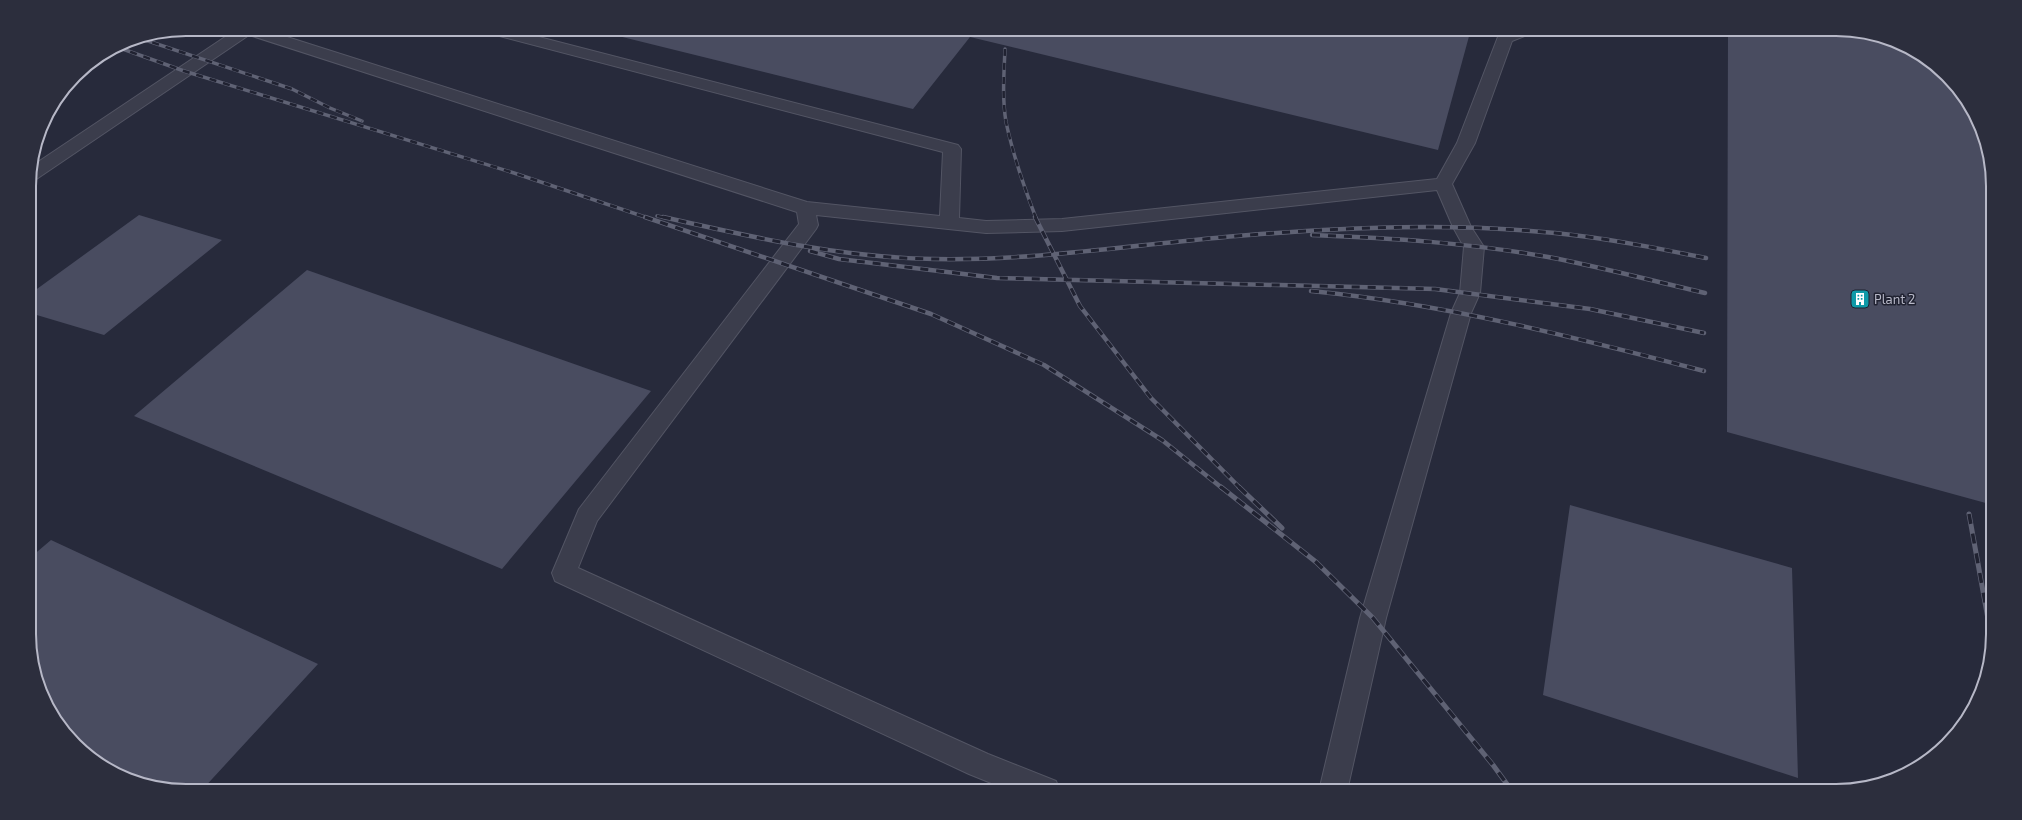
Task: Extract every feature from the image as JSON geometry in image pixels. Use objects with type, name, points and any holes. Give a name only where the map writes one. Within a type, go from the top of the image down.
[{"type":"lane","points":[[37,171],[237,36]]},
{"type":"lane","points":[[269,36],[805,208],[986,227],[1062,225],[1444,184]]},
{"type":"lane","points":[[517,36],[952,148],[949,224]]},
{"type":"lane","points":[[1444,184],[1466,143],[1507,36]]},
{"type":"lane","points":[[1335,784],[1373,618],[1461,313],[1470,293],[1474,247],[1462,227],[1444,184]]},
{"type":"lane","points":[[805,208],[809,225],[587,516],[564,574],[979,764],[1029,784]]},
{"type":"building","points":[[618,36],[1469,36],[1438,150],[970,37],[913,109]]},
{"type":"building","name":"Plant 2","points":[[1728,36],[1846,36],[1875,41],[1903,51],[1920,61],[1935,73],[1961,102],[1975,128],[1985,166],[1986,503],[1727,432]]},
{"type":"building","points":[[139,215],[222,240],[104,335],[36,315],[36,290]]},
{"type":"building","points":[[307,270],[651,391],[502,569],[134,416]]},
{"type":"building","points":[[1570,505],[1792,568],[1798,778],[1543,695]]},
{"type":"building","points":[[51,540],[318,664],[207,784],[166,783],[128,773],[102,759],[73,733],[61,718],[47,692],[41,673],[36,644],[36,553]]},
{"type":"railway","points":[[148,41],[292,89],[330,108],[362,121]]},
{"type":"railway","points":[[123,49],[184,71],[514,173],[648,218]]},
{"type":"railway","points":[[1005,49],[1004,95],[1006,122],[1019,171],[1036,218]]},
{"type":"railway","points":[[657,216],[667,218]]},
{"type":"railway","points":[[645,217],[931,314],[1044,365],[1162,440],[1222,488]]},
{"type":"railway","points":[[663,217],[763,239],[831,251],[866,255],[900,258],[973,259],[1054,254]]},
{"type":"railway","points":[[1035,217],[1054,254]]},
{"type":"railway","points":[[1054,254],[1210,238],[1287,232],[1364,228],[1440,227],[1517,230],[1574,235],[1706,258]]},
{"type":"railway","points":[[1312,235],[1430,242],[1519,252],[1588,265],[1705,293]]},
{"type":"railway","points":[[810,251],[839,259],[997,278],[1067,280]]},
{"type":"railway","points":[[1054,254],[1067,280]]},
{"type":"railway","points":[[1067,280],[1435,289],[1590,309],[1704,333]]},
{"type":"railway","points":[[1067,280],[1080,306],[1151,398],[1239,487]]},
{"type":"railway","points":[[1311,291],[1411,304],[1460,313],[1558,334],[1704,371]]},
{"type":"railway","points":[[1221,487],[1316,562],[1373,618],[1507,784]]},
{"type":"railway","points":[[1239,487],[1282,528]]},
{"type":"railway","points":[[1969,514],[1986,608]]},
{"type":"place","name":"Plant 2","points":[[1860,299]]}]
